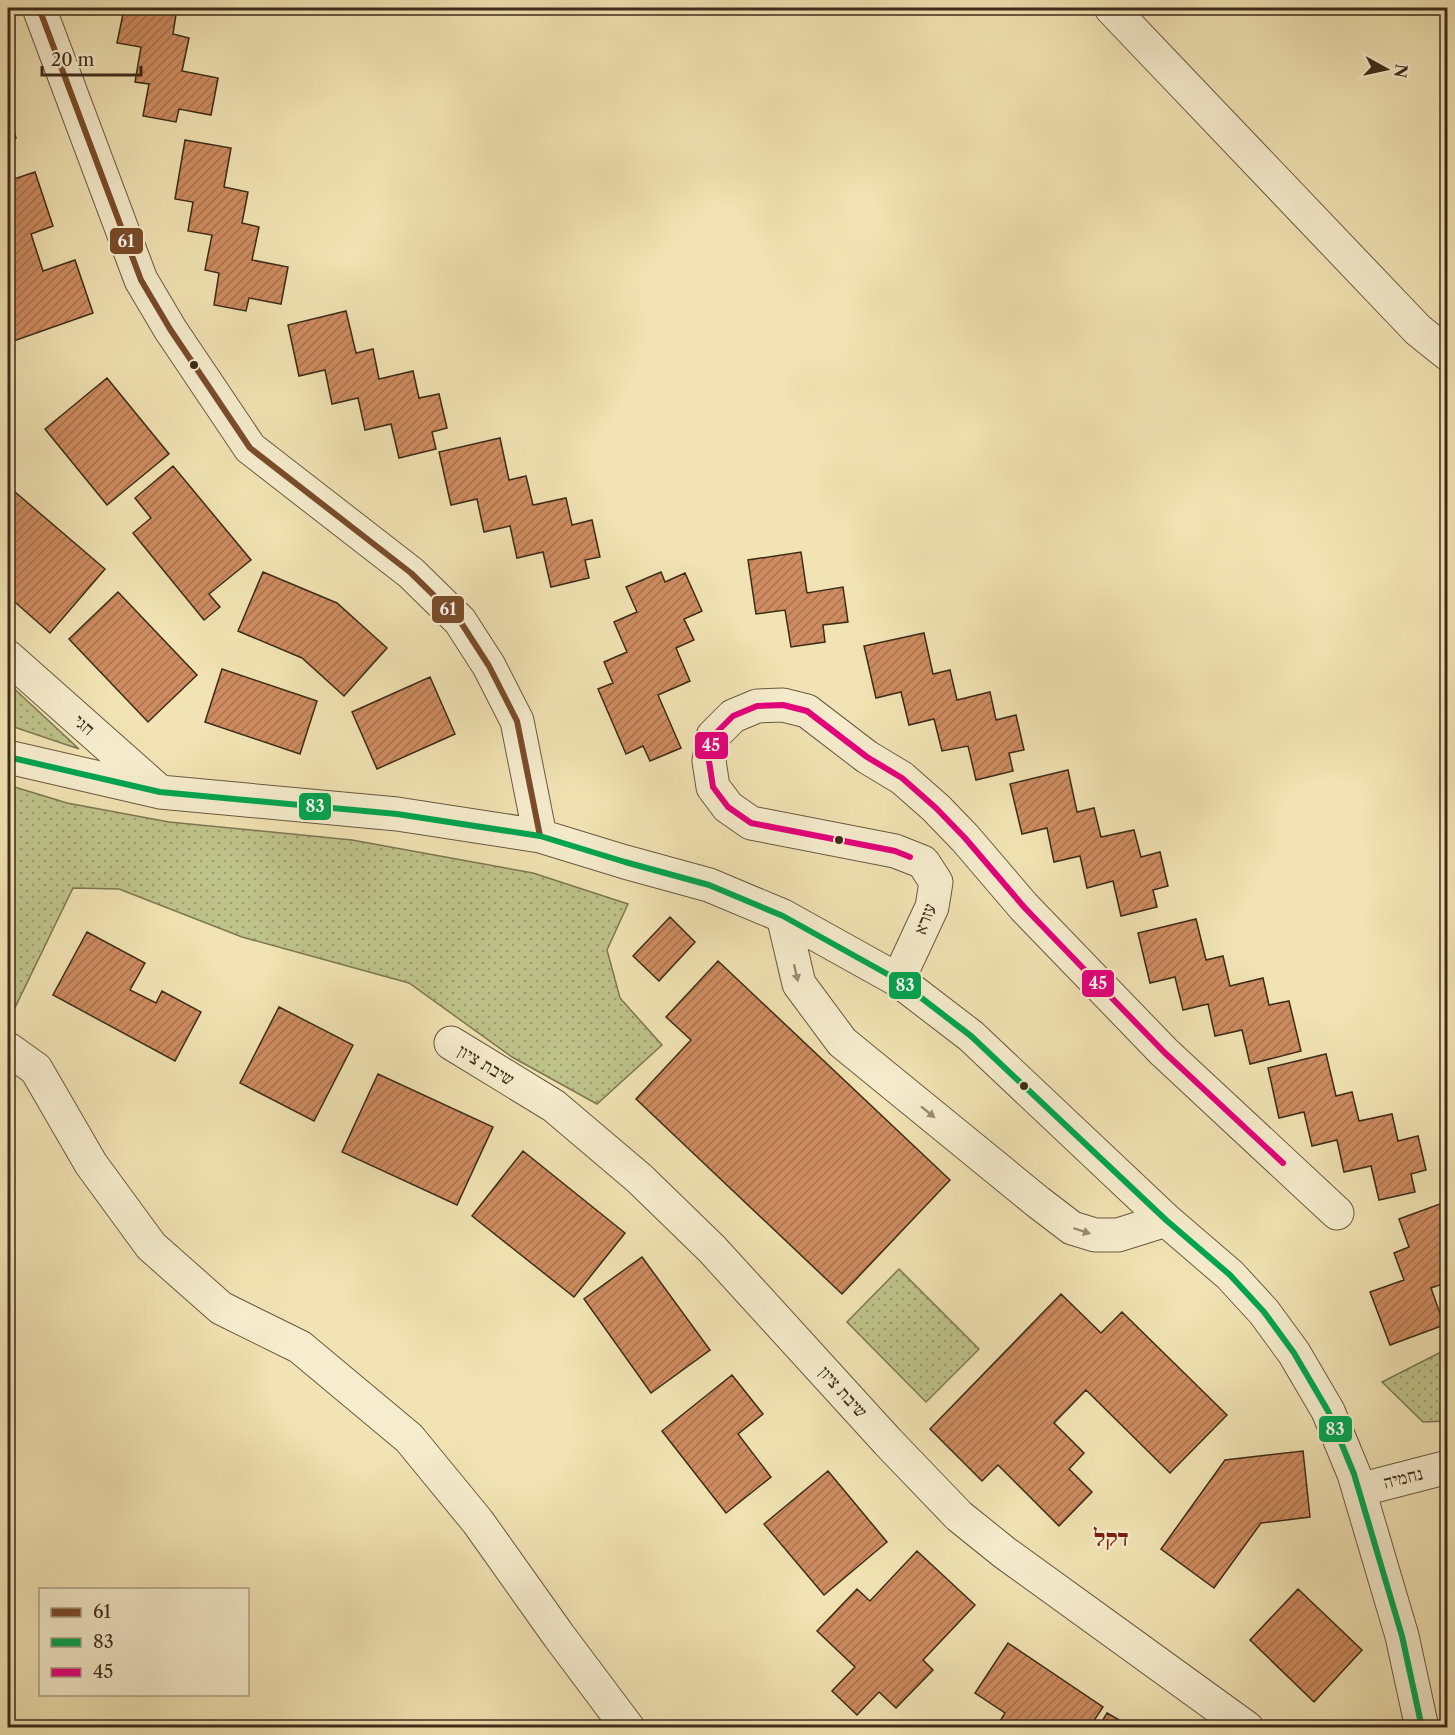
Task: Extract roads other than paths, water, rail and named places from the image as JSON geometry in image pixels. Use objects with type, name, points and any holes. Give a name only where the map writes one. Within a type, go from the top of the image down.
[{"type":"street","points":[[39,8],[141,280],[170,330],[250,448],[411,573],[460,621],[489,666],[517,721],[540,836]]},
{"type":"street","points":[[1111,8],[1418,330],[1448,354]]},
{"type":"street","name":"חגי","points":[[8,657],[160,792]]},
{"type":"street","name":"עזרא","points":[[898,980],[932,908],[936,882],[923,862],[895,851],[751,823],[728,807],[712,787],[709,761],[712,735],[733,716],[757,706],[783,705],[807,711],[867,757],[902,778],[965,838],[1024,908],[1164,1052],[1337,1213]]},
{"type":"street","points":[[8,757],[160,792],[397,814],[540,836],[709,885],[783,916],[898,980],[971,1036],[1166,1220],[1230,1275],[1284,1339],[1328,1411],[1359,1490],[1402,1636],[1422,1728]]},
{"type":"street","points":[[783,916],[799,984],[842,1042],[1038,1202],[1072,1228],[1095,1235],[1118,1235],[1166,1220]]},
{"type":"street","name":"שיבת ציון","points":[[451,1043],[554,1106],[640,1179],[712,1249],[888,1442],[959,1516],[1005,1553],[1247,1728]]},
{"type":"street","points":[[8,1049],[36,1069],[91,1164],[151,1246],[221,1308],[300,1347],[409,1438],[478,1522],[628,1728]]},
{"type":"street","name":"נחמיה","points":[[1359,1490],[1448,1467]]},
{"type":"district","name":"דקל","points":[[1111,1538]]}]
